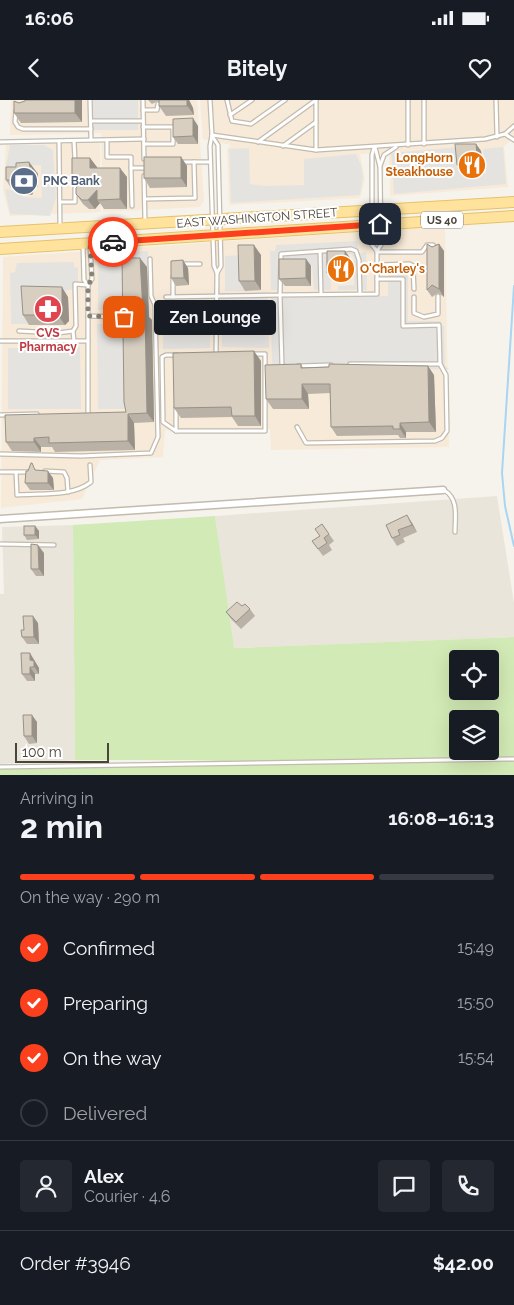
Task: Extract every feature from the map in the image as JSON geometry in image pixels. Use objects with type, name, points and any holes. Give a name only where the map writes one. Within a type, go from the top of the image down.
[{"type":"main road","name":"EAST WASHINGTON STREET","points":[[0,232],[514,202]]},
{"type":"main road","name":"EAST WASHINGTON STREET","points":[[0,249],[509,216]]},
{"type":"street","points":[[0,519],[443,490]]},
{"type":"lane","points":[[90,100],[91,140]]},
{"type":"lane","points":[[143,100],[145,224]]},
{"type":"lane","points":[[210,100],[212,136],[210,162],[221,266],[217,273]]},
{"type":"lane","points":[[227,100],[232,121],[251,124],[285,100]]},
{"type":"lane","points":[[230,116],[252,100]]},
{"type":"lane","points":[[258,142],[316,100]]},
{"type":"lane","points":[[316,100],[316,150]]},
{"type":"lane","points":[[408,100],[408,145]]},
{"type":"lane","points":[[424,100],[424,144]]},
{"type":"lane","points":[[496,100],[497,137]]},
{"type":"lane","points":[[143,110],[157,110],[158,104]]},
{"type":"lane","points":[[16,107],[15,122],[18,127],[23,129],[91,129]]},
{"type":"lane","points":[[91,121],[143,121]]},
{"type":"lane","points":[[283,146],[316,122]]},
{"type":"lane","points":[[212,136],[316,150],[397,146],[497,137],[505,134],[514,126]]},
{"type":"lane","points":[[144,127],[173,127],[173,144],[144,144]]},
{"type":"lane","points":[[505,134],[514,140]]},
{"type":"lane","points":[[212,136],[218,146],[217,234],[214,266],[217,273],[216,354]]},
{"type":"lane","points":[[0,142],[144,139]]},
{"type":"lane","points":[[107,140],[108,157],[131,157],[132,206]]},
{"type":"lane","points":[[59,141],[60,228]]},
{"type":"lane","points":[[74,141],[75,166]]},
{"type":"lane","points":[[166,297],[377,294],[377,251],[381,245],[376,224],[376,210],[380,167],[384,155],[397,146]]},
{"type":"lane","points":[[375,147],[380,167]]},
{"type":"lane","points":[[375,147],[372,155],[376,224],[372,245],[377,251],[422,252],[426,245],[434,245],[437,251]]},
{"type":"lane","points":[[174,162],[210,162]]},
{"type":"lane","points":[[145,199],[195,198],[194,162]]},
{"type":"lane","points":[[131,168],[144,168]]},
{"type":"lane","points":[[60,202],[75,202],[75,183]]},
{"type":"lane","points":[[87,243],[84,280],[88,285]]},
{"type":"lane","points":[[81,414],[90,414],[88,285],[92,279],[87,243]]},
{"type":"lane","points":[[336,365],[282,366],[280,254],[351,249],[356,251],[359,260],[360,294]]},
{"type":"lane","points":[[320,252],[321,294]]},
{"type":"lane","points":[[0,454],[81,456],[151,453],[158,437],[155,305],[151,296],[150,259]]},
{"type":"lane","points":[[172,297],[174,265],[200,264]]},
{"type":"lane","points":[[377,265],[410,264],[413,266],[414,289]]},
{"type":"lane","points":[[297,427],[306,443],[435,441],[442,438],[446,431],[446,375],[440,364],[439,325],[403,326],[403,278],[377,279]]},
{"type":"lane","points":[[74,341],[73,331],[76,326],[75,284],[88,285]]},
{"type":"lane","points":[[414,298],[414,313],[417,316],[429,316],[438,314],[438,296]]},
{"type":"lane","points":[[88,316],[124,317]]},
{"type":"lane","points":[[19,331],[58,333],[73,331]]},
{"type":"lane","points":[[0,341],[88,341]]},
{"type":"lane","points":[[184,354],[162,357],[163,422],[176,431],[265,431],[265,354],[248,354]]},
{"type":"lane","points":[[209,354],[223,354]]},
{"type":"lane","points":[[176,355],[176,364]]},
{"type":"lane","points":[[345,364],[440,364]]},
{"type":"lane","points":[[176,402],[176,431]]},
{"type":"lane","points":[[0,415],[45,414]]},
{"type":"lane","points":[[16,472],[17,495],[68,492],[81,490],[91,482],[90,465]]},
{"type":"lane","points":[[0,472],[33,472]]},
{"type":"lane","points":[[40,472],[64,472],[68,478],[68,492]]},
{"type":"lane","points":[[443,490],[451,494],[455,502],[455,532]]},
{"type":"lane","points":[[0,544],[54,545]]},
{"type":"lane","points":[[0,767],[514,759]]},
{"type":"shaded area","points":[[11,100],[197,100],[204,200],[200,207],[103,212],[101,133],[10,135]]},
{"type":"shaded area","points":[[90,100],[138,100],[138,130],[91,130]]},
{"type":"shaded area","points":[[200,100],[514,100],[514,138],[504,146],[508,187],[390,196],[389,153],[360,154],[365,179],[360,198],[229,205],[227,149],[231,145],[203,139]]},
{"type":"shaded area","points":[[100,143],[101,212],[10,216],[3,191],[6,145]]},
{"type":"shaded area","points":[[10,145],[44,145],[53,150],[56,198],[50,216],[10,214],[5,189],[18,191],[23,197],[42,198],[41,165],[19,166],[8,172],[5,171]]},
{"type":"shaded area","points":[[458,147],[461,175],[486,173],[483,149],[503,147],[506,184],[394,194],[391,153]]},
{"type":"shaded area","points":[[249,148],[250,184],[265,186],[304,185],[304,159],[356,154],[361,165],[363,177],[360,195],[231,203],[229,149]]},
{"type":"shaded area","points":[[445,226],[449,447],[271,450],[270,429],[165,430],[163,457],[100,460],[82,499],[1,508],[3,257]]},
{"type":"shaded area","points":[[357,241],[359,253],[366,252],[367,290],[338,290],[338,286],[354,285],[354,258],[351,254],[330,255],[331,290],[314,290],[312,265],[283,265],[283,290],[271,290],[270,251],[275,251],[276,245]]},
{"type":"shaded area","points":[[148,251],[149,267],[129,267],[129,310],[98,310],[98,254]]},
{"type":"shaded area","points":[[245,255],[245,291],[225,291],[225,256]]},
{"type":"shaded area","points":[[74,262],[74,267],[78,268],[78,289],[26,295],[28,324],[11,324],[10,273],[15,272],[17,263]]},
{"type":"shaded area","points":[[388,270],[408,270],[408,321],[441,321],[441,326],[444,326],[445,366],[449,369],[272,371],[271,298],[388,296]]},
{"type":"shaded area","points":[[221,298],[268,298],[269,348],[222,347]]},
{"type":"shaded area","points":[[209,299],[210,348],[163,349],[163,300]]},
{"type":"shaded area","points":[[97,324],[129,324],[130,409],[98,409]]},
{"type":"shaded area","points":[[80,347],[81,409],[8,409],[8,348]]},
{"type":"shaded area","points":[[497,496],[514,603],[514,637],[233,648],[215,516]]},
{"type":"shaded area","points":[[73,525],[75,760],[0,764],[0,594],[4,594],[2,527]]},
{"type":"green space","points":[[215,516],[234,648],[514,637],[514,775],[0,775],[0,767],[223,760],[75,760],[73,525]]},
{"type":"building","points":[[25,100],[75,100],[75,113],[14,113],[14,101],[19,103]]},
{"type":"building","points":[[159,100],[187,100],[187,106],[159,106]]},
{"type":"building","points":[[193,118],[193,136],[173,137],[173,119]]},
{"type":"building","points":[[455,144],[476,144],[478,163],[457,165]]},
{"type":"building","points":[[144,157],[181,157],[181,178],[144,178]]},
{"type":"building","points":[[72,158],[90,158],[90,168],[120,168],[120,199],[97,200],[97,190],[88,200],[82,200],[76,194],[76,188],[82,181],[72,181]]},
{"type":"building","points":[[29,162],[30,167],[32,167],[33,180],[30,180],[27,188],[19,188],[16,180],[6,180],[6,167],[16,167],[16,163]]},
{"type":"building","points":[[427,244],[432,247],[439,244],[439,289],[432,285],[427,290]]},
{"type":"building","points":[[238,245],[254,245],[255,281],[239,281]]},
{"type":"building","points":[[327,251],[345,251],[346,273],[327,273]]},
{"type":"building","points":[[122,258],[140,258],[143,311],[145,311],[147,413],[128,414],[128,441],[49,443],[49,437],[34,438],[34,442],[6,442],[5,415],[126,412],[124,402]]},
{"type":"building","points":[[279,259],[306,259],[306,278],[279,279]]},
{"type":"building","points":[[183,260],[184,278],[171,278],[171,261]]},
{"type":"building","points":[[21,286],[62,287],[62,311],[58,315],[23,315]]},
{"type":"building","points":[[254,351],[255,416],[232,416],[231,407],[174,408],[173,353]]},
{"type":"building","points":[[301,364],[301,368],[329,367],[329,364],[428,366],[429,422],[400,423],[400,429],[393,429],[393,426],[331,427],[330,384],[302,384],[302,399],[266,399],[265,365]]},
{"type":"building","points":[[31,463],[35,470],[48,471],[48,483],[25,483],[26,471],[28,471]]},
{"type":"building","points":[[407,515],[412,525],[398,530],[400,535],[392,538],[386,525]]},
{"type":"building","points":[[322,524],[329,534],[324,538],[327,543],[318,549],[312,541],[320,536],[315,529]]},
{"type":"building","points":[[24,526],[35,526],[35,535],[24,535]]},
{"type":"building","points":[[31,544],[38,545],[39,569],[31,569]]},
{"type":"building","points":[[237,602],[242,606],[245,604],[250,609],[236,622],[226,612]]},
{"type":"building","points":[[23,616],[33,616],[34,637],[22,637],[21,630],[24,630]]},
{"type":"building","points":[[21,653],[30,653],[30,660],[34,661],[34,667],[30,667],[30,674],[22,674]]},
{"type":"building","points":[[23,715],[32,715],[32,736],[24,736]]},
{"type":"waterway","points":[[514,286],[502,473],[505,506],[514,546]]},
{"type":"way so far","points":[[113,242],[90,243],[92,279],[88,285],[88,316],[124,317]]},
{"type":"place","name":"LongHorn Steakhouse","points":[[472,165]]},
{"type":"place","name":"PNC Bank","points":[[24,181]]},
{"type":"place","name":"O'Charley's","points":[[341,269]]},
{"type":"place","name":"CVS Pharmacy","points":[[48,309]]},
{"type":"place","name":"Zen Lounge","points":[[124,317]]},
{"type":"route","points":[[113,242],[380,224]]}]
